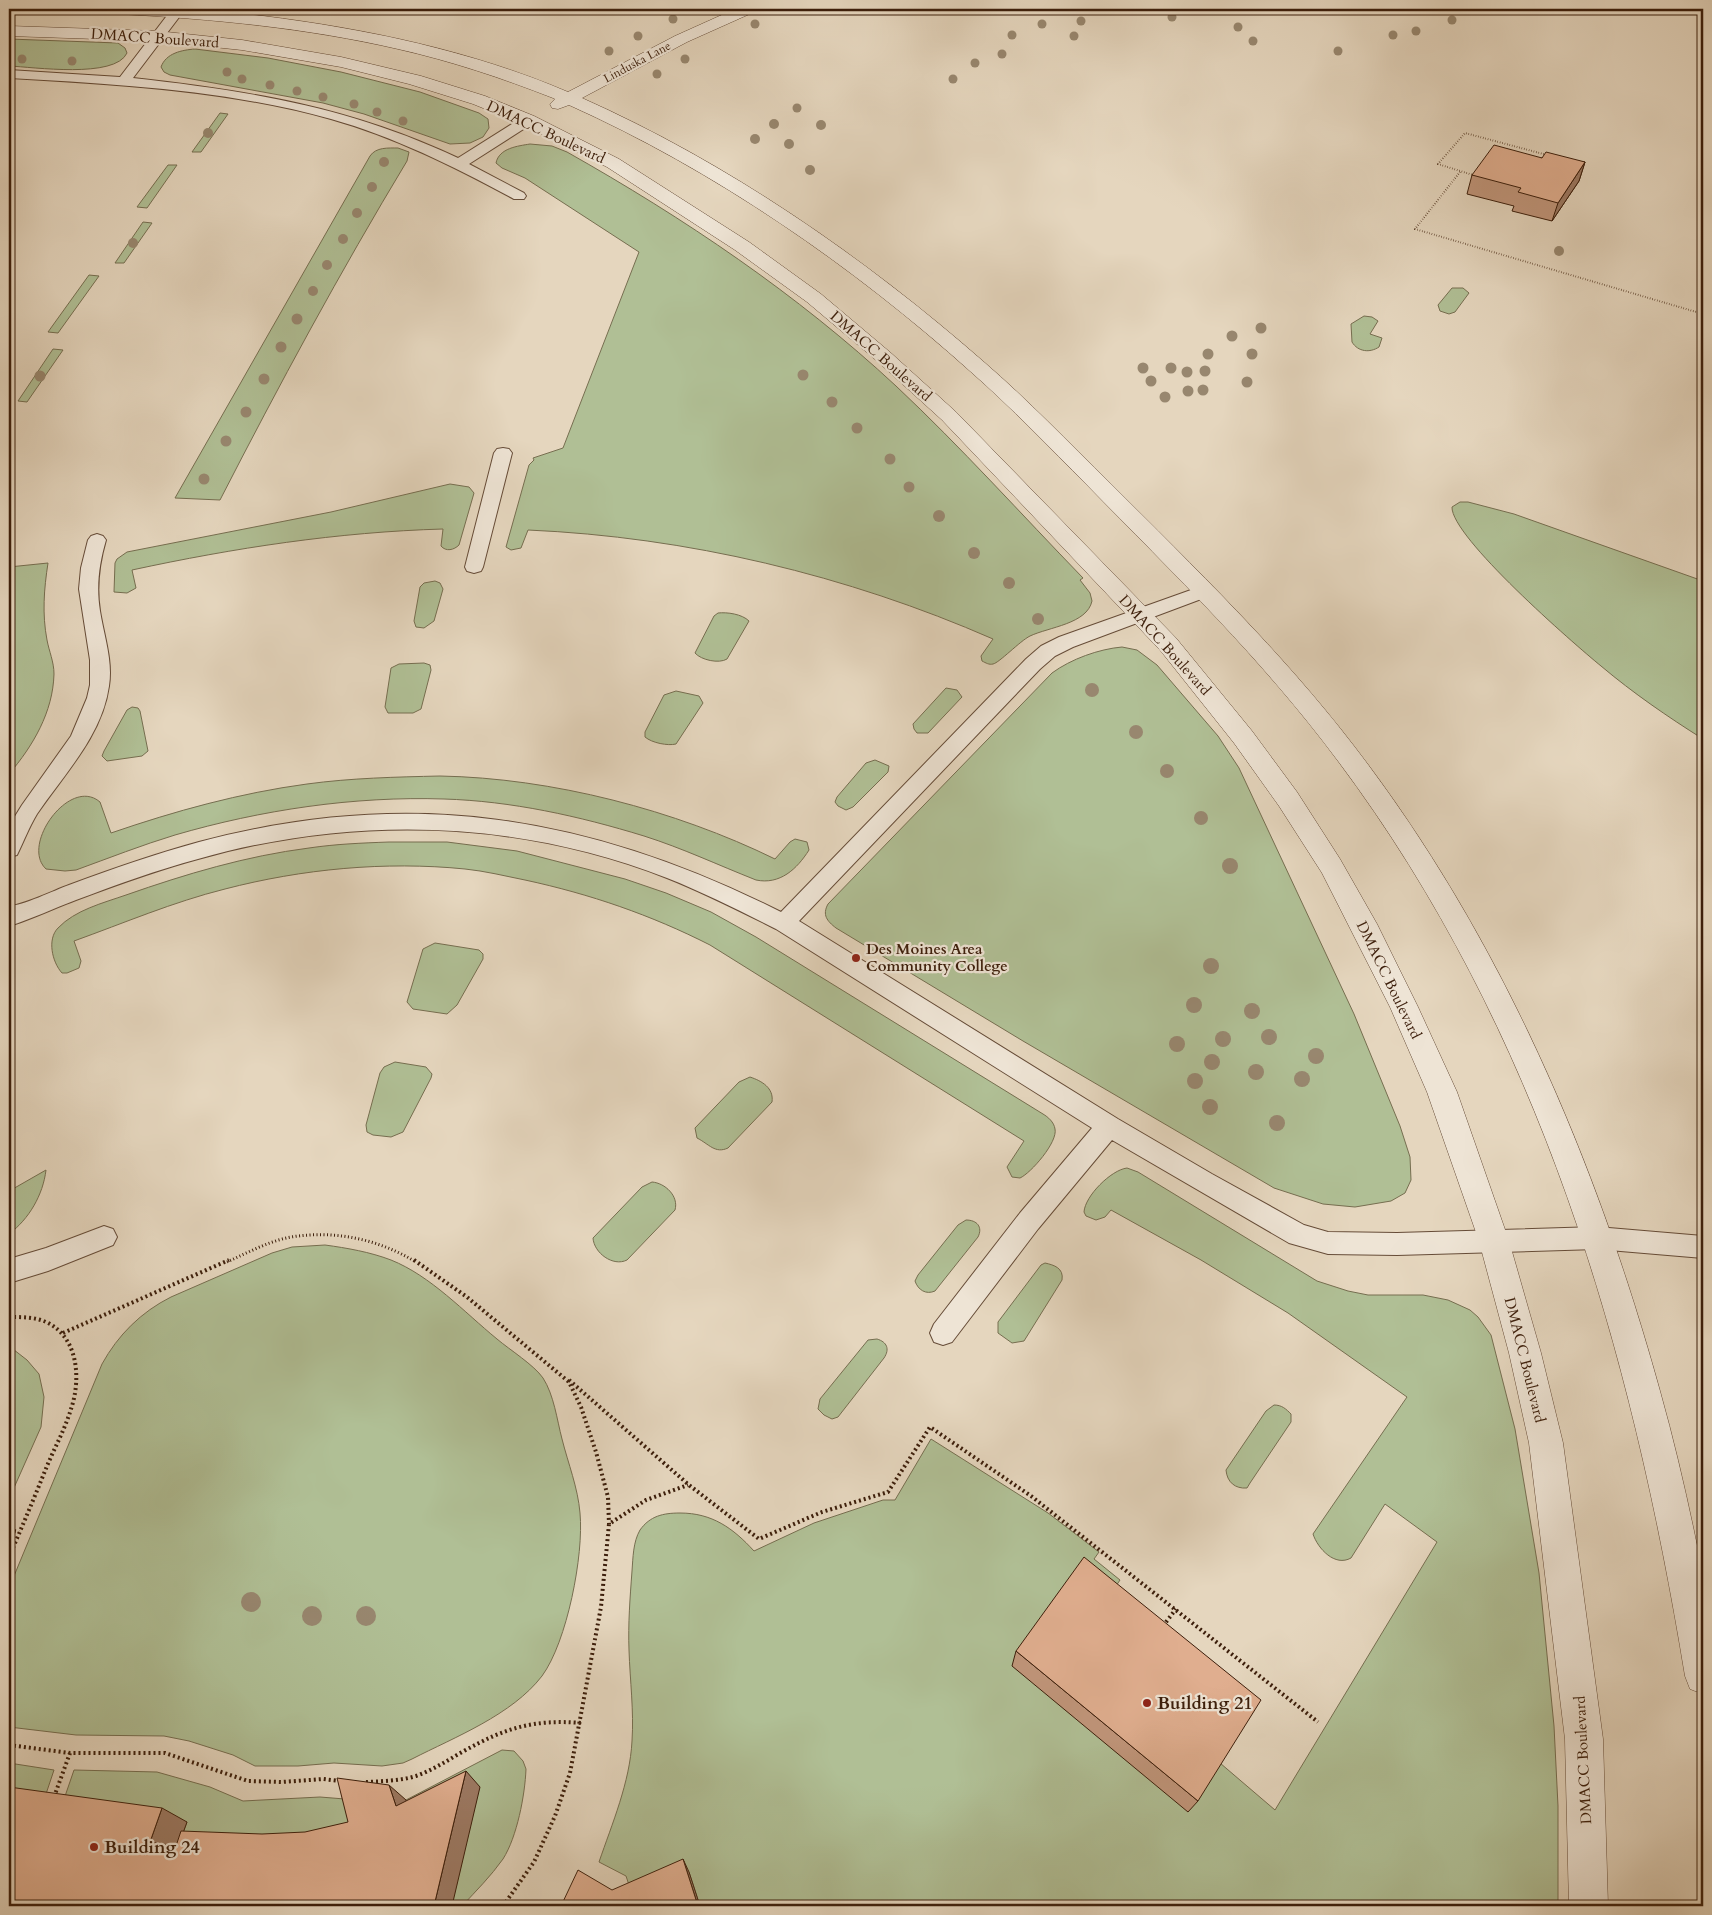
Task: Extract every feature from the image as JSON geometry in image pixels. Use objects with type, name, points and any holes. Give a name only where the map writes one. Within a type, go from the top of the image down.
[{"type":"street","name":"DMACC Boulevard","points":[[120,9],[239,17],[310,26],[375,38],[496,71],[568,98],[608,116],[703,168],[801,230],[868,277],[962,353],[1014,400],[1205,590],[1283,675],[1368,782],[1436,886],[1472,948],[1507,1016],[1558,1130],[1597,1238],[1634,1351],[1662,1466],[1693,1611],[1703,1676]]},
{"type":"street","name":"Linduska Lane","points":[[528,120],[681,39],[748,9]]},
{"type":"street","name":"DMACC Boulevard","points":[[9,31],[157,36],[290,53],[380,71],[456,93],[528,120],[613,163],[742,246],[814,298],[884,356],[949,416],[1168,644],[1243,737],[1288,799],[1331,866],[1367,932],[1404,1007],[1442,1092],[1494,1242],[1525,1353],[1546,1443],[1584,1738],[1589,1906]]},
{"type":"lane","points":[[124,81],[177,12]]},
{"type":"lane","points":[[9,74],[124,81],[273,101],[311,109],[398,138],[459,164],[519,196]]},
{"type":"lane","points":[[459,164],[528,120]]},
{"type":"lane","points":[[474,567],[503,453]]},
{"type":"lane","points":[[9,849],[25,816],[77,746],[98,698],[100,680],[98,649],[88,596],[91,559],[98,540]]},
{"type":"lane","points":[[784,923],[1040,657],[1066,642],[1205,590]]},
{"type":"lane","points":[[9,916],[178,857],[247,838],[315,826],[426,821],[475,824],[532,832],[628,856],[723,892],[784,923],[1109,1126],[1203,1182],[1298,1235],[1328,1243],[1494,1242],[1597,1238],[1703,1247]]},
{"type":"lane","points":[[943,1333],[1029,1221],[1109,1126]]},
{"type":"lane","points":[[9,1271],[48,1260],[104,1237]]},
{"type":"path","points":[[1479,167],[1473,175],[1438,164],[1465,133],[1555,157]]},
{"type":"path","points":[[1460,172],[1415,229],[1703,314]]},
{"type":"path","points":[[63,1333],[273,1243],[289,1238],[317,1234],[346,1236],[378,1244],[409,1256],[438,1274],[569,1380],[689,1485],[759,1539],[827,1509],[888,1492],[930,1427],[1032,1496],[1318,1722]]},
{"type":"path","points":[[9,1317],[36,1319],[53,1325],[63,1333],[73,1350],[77,1375],[76,1394],[71,1409],[9,1557]]},
{"type":"path","points":[[503,1906],[512,1897],[534,1862],[555,1816],[570,1773],[581,1723],[601,1607],[609,1524],[607,1495],[583,1414],[569,1380]]},
{"type":"path","points":[[609,1524],[637,1503],[661,1492],[689,1485]]},
{"type":"path","points":[[9,1530],[19,1532]]},
{"type":"path","points":[[1161,1630],[1176,1608]]},
{"type":"path","points":[[361,1783],[394,1781],[414,1777],[500,1731],[522,1724],[552,1720],[581,1723]]},
{"type":"path","points":[[9,1745],[70,1753],[165,1753],[248,1782],[323,1779],[342,1781]]},
{"type":"path","points":[[52,1804],[70,1753]]},
{"type":"green space","points":[[9,39],[118,43],[125,48],[127,53],[119,61],[107,66],[91,69],[72,70],[9,66]]},
{"type":"green space","points":[[195,49],[268,58],[341,72],[420,92],[479,113],[488,119],[489,128],[483,137],[470,143],[450,144],[364,114],[323,103],[170,75],[164,72],[161,67],[163,62],[171,55],[180,51]]},
{"type":"green space","points":[[220,113],[228,114],[201,152],[192,152]]},
{"type":"green space","points":[[530,144],[552,146],[567,152],[654,203],[738,259],[858,352],[944,433],[1083,578],[1080,580],[1090,593],[1092,601],[1089,609],[1075,620],[1030,636],[996,663],[988,664],[982,661],[981,656],[993,639],[938,616],[881,596],[824,578],[765,563],[647,541],[588,534],[528,530],[521,548],[511,550],[506,547],[529,465],[534,460],[533,458],[563,448],[639,252],[525,178],[502,168],[496,163],[505,151]]},
{"type":"green space","points":[[386,148],[398,148],[409,152],[407,161],[310,329],[220,500],[175,498],[370,156],[376,151]]},
{"type":"green space","points":[[168,165],[177,165],[147,208],[137,207]]},
{"type":"green space","points":[[143,222],[152,223],[124,263],[115,263]]},
{"type":"green space","points":[[89,275],[99,276],[58,333],[48,332]]},
{"type":"green space","points":[[1452,288],[1463,288],[1469,293],[1455,312],[1449,314],[1440,311],[1438,305]]},
{"type":"green space","points":[[1364,316],[1372,317],[1378,321],[1370,334],[1382,338],[1379,347],[1372,350],[1361,350],[1352,342],[1351,324]]},
{"type":"green space","points":[[53,349],[63,350],[27,402],[18,401]]},
{"type":"green space","points":[[450,484],[469,487],[474,493],[459,545],[452,549],[448,550],[441,546],[443,529],[325,537],[248,548],[132,570],[136,588],[127,593],[114,592],[115,563],[117,559],[127,552],[331,512]]},
{"type":"green space","points":[[1460,502],[1468,502],[1514,514],[1703,581],[1703,739],[1613,676],[1516,590],[1471,541],[1457,522],[1452,507]]},
{"type":"green space","points":[[48,563],[44,611],[45,630],[54,670],[53,688],[46,715],[34,740],[9,774],[9,567]]},
{"type":"green space","points":[[435,581],[440,583],[443,589],[434,621],[424,628],[416,627],[414,621],[420,587],[424,583]]},
{"type":"green space","points":[[718,613],[734,614],[749,621],[727,659],[715,661],[701,658],[695,653],[714,616]]},
{"type":"green space","points":[[1122,647],[1137,650],[1157,665],[1218,736],[1239,768],[1354,1014],[1400,1126],[1410,1157],[1411,1180],[1405,1193],[1391,1201],[1355,1207],[1323,1204],[1274,1188],[1023,1041],[836,928],[826,917],[825,911],[828,904],[1052,673],[1068,663],[1086,656]]},
{"type":"green space","points":[[424,663],[430,665],[431,670],[421,709],[413,713],[388,713],[385,707],[391,668],[399,664]]},
{"type":"green space","points":[[946,688],[957,690],[962,697],[928,733],[917,733],[913,724]]},
{"type":"green space","points":[[676,691],[699,696],[703,703],[676,744],[660,744],[648,739],[645,737],[645,732],[664,695]]},
{"type":"green space","points":[[132,707],[138,708],[140,711],[148,751],[142,756],[107,761],[102,756],[104,751],[127,710]]},
{"type":"green space","points":[[875,760],[889,766],[888,772],[853,807],[846,810],[838,806],[835,802],[837,797],[866,763]]},
{"type":"green space","points":[[440,776],[526,783],[612,800],[696,826],[736,841],[775,859],[795,839],[807,842],[809,850],[793,869],[780,878],[765,881],[756,880],[658,841],[570,816],[520,806],[469,800],[410,799],[342,802],[241,818],[175,835],[76,870],[46,869],[40,858],[39,845],[44,830],[63,805],[75,798],[88,796],[100,802],[111,833],[159,817],[257,792],[357,779]]},
{"type":"green space","points":[[389,842],[447,842],[517,851],[625,879],[666,893],[711,912],[756,937],[1045,1115],[1054,1126],[1055,1135],[1048,1149],[1031,1170],[1020,1178],[1012,1177],[1007,1167],[1024,1141],[710,945],[620,906],[573,892],[488,872],[405,866],[344,868],[284,876],[186,900],[74,941],[81,961],[79,968],[67,973],[62,973],[53,957],[53,938],[58,928],[73,916],[108,901],[194,873],[262,856],[329,846]]},
{"type":"green space","points":[[435,943],[479,950],[483,954],[483,959],[457,1005],[447,1014],[413,1009],[407,1002],[423,949]]},
{"type":"green space","points":[[395,1062],[426,1067],[432,1074],[431,1078],[403,1132],[391,1137],[373,1135],[367,1132],[366,1125],[380,1073],[384,1067]]},
{"type":"green space","points":[[750,1077],[769,1089],[772,1102],[728,1148],[719,1150],[712,1148],[697,1138],[695,1128],[739,1082]]},
{"type":"green space","points":[[1127,1168],[1138,1172],[1317,1281],[1368,1295],[1423,1295],[1448,1300],[1470,1310],[1478,1317],[1491,1335],[1515,1429],[1539,1573],[1554,1726],[1558,1806],[1558,1906],[700,1906],[689,1872],[633,1897],[626,1876],[599,1862],[620,1803],[631,1756],[633,1718],[629,1611],[634,1550],[640,1530],[648,1521],[657,1516],[674,1513],[692,1514],[721,1523],[738,1535],[754,1551],[814,1523],[883,1500],[895,1500],[931,1439],[1048,1513],[1099,1552],[1094,1559],[1120,1580],[1108,1598],[1220,1763],[1275,1810],[1437,1542],[1385,1504],[1351,1558],[1339,1560],[1328,1555],[1315,1540],[1313,1534],[1407,1397],[1288,1313],[1201,1260],[1111,1210],[1105,1217],[1096,1220],[1086,1216],[1084,1212],[1085,1206],[1094,1192],[1114,1173]]},
{"type":"green space","points":[[46,1170],[42,1188],[34,1206],[23,1221],[9,1234],[9,1186],[11,1190]]},
{"type":"green space","points":[[652,1182],[662,1185],[670,1191],[675,1200],[675,1210],[627,1260],[616,1262],[610,1260],[597,1249],[593,1238],[642,1187]]},
{"type":"green space","points":[[966,1220],[973,1221],[978,1225],[980,1230],[978,1237],[935,1291],[923,1291],[915,1281],[918,1275],[958,1225]]},
{"type":"green space","points":[[325,1245],[383,1257],[420,1275],[447,1295],[497,1339],[528,1363],[539,1373],[547,1385],[555,1408],[577,1494],[581,1531],[576,1574],[566,1621],[551,1661],[542,1676],[530,1690],[515,1702],[482,1724],[403,1763],[382,1766],[334,1763],[298,1766],[255,1766],[233,1755],[189,1741],[164,1736],[76,1735],[9,1727],[9,1588],[108,1353],[140,1317],[171,1297],[272,1253],[292,1247]]},
{"type":"green space","points":[[1045,1263],[1055,1266],[1060,1270],[1062,1280],[1024,1341],[1012,1343],[998,1333],[998,1322],[1041,1265]]},
{"type":"green space","points":[[877,1339],[886,1346],[887,1352],[884,1358],[838,1417],[832,1419],[824,1415],[818,1409],[820,1399],[868,1340]]},
{"type":"green space","points":[[9,1346],[27,1360],[39,1374],[44,1397],[41,1427],[9,1499]]},
{"type":"green space","points":[[1274,1405],[1286,1409],[1291,1414],[1291,1422],[1247,1488],[1235,1486],[1228,1478],[1226,1470],[1266,1411]]},
{"type":"green space","points":[[502,1750],[514,1751],[523,1761],[526,1769],[522,1803],[516,1828],[508,1850],[494,1871],[462,1906],[452,1906],[413,1821],[406,1800]]},
{"type":"green space","points":[[9,1763],[54,1770],[43,1803],[9,1798]]},
{"type":"green space","points":[[74,1770],[157,1772],[210,1787],[243,1801],[320,1797],[357,1800],[366,1837],[175,1855],[187,1822],[62,1805]]},
{"type":"building","points":[[1494,145],[1542,158],[1546,152],[1585,162],[1558,203],[1518,192],[1521,188],[1472,175]]},
{"type":"building","name":"Building 21","points":[[1084,1557],[1261,1700],[1198,1801],[1016,1651]]},
{"type":"building","name":"Building 24","points":[[466,1771],[434,1906],[9,1906],[9,1787],[162,1808],[150,1842],[176,1846],[181,1831],[262,1834],[305,1832],[348,1822],[337,1778],[389,1785],[396,1806]]},
{"type":"building","points":[[683,1859],[698,1906],[561,1906],[578,1870],[612,1890]]},
{"type":"place","name":"Des Moines Area Community College","points":[[856,958]]},
{"type":"place","name":"Building 21","points":[[1147,1703]]},
{"type":"place","name":"Building 24","points":[[94,1847]]}]
